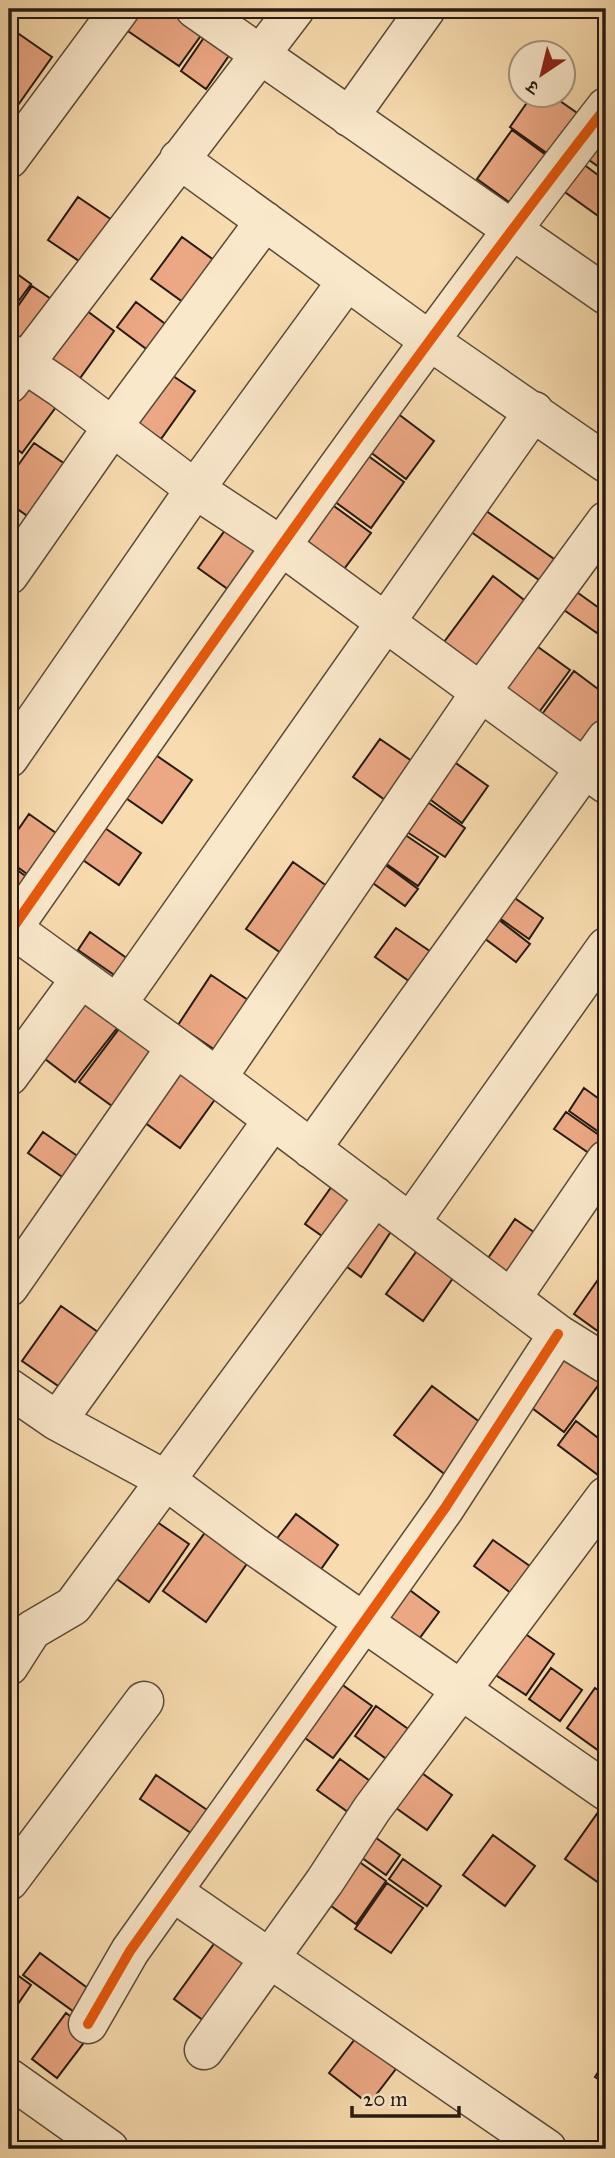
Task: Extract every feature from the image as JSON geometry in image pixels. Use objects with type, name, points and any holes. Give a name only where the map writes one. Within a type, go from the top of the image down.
[{"type":"street","points":[[9,159],[120,9]]},
{"type":"street","points":[[195,9],[606,295]]},
{"type":"street","points":[[295,9],[13,367],[113,426],[195,489],[280,545],[596,777]]},
{"type":"street","points":[[349,117],[426,9]]},
{"type":"street","points":[[606,107],[511,230],[280,545],[10,927],[217,1077],[558,1334],[606,1364]]},
{"type":"street","points":[[179,159],[430,341],[606,463]]},
{"type":"street","points":[[9,575],[113,426],[265,221]]},
{"type":"street","points":[[9,758],[195,489],[347,281]]},
{"type":"street","points":[[117,1004],[534,411]]},
{"type":"street","points":[[217,1077],[480,693],[606,521]]},
{"type":"street","points":[[311,1149],[596,777],[606,739]]},
{"type":"street","points":[[410,1223],[606,947]]},
{"type":"street","points":[[9,1076],[81,978]]},
{"type":"street","points":[[9,1287],[176,1047]]},
{"type":"street","points":[[57,1421],[273,1120]]},
{"type":"street","points":[[511,1299],[606,1160]]},
{"type":"street","points":[[9,1665],[32,1630],[73,1606],[163,1479],[374,1196]]},
{"type":"street","points":[[88,2024],[130,1951],[362,1620],[445,1507],[558,1334]]},
{"type":"street","points":[[9,1388],[57,1421],[163,1479],[606,1790]]},
{"type":"street","points":[[204,2050],[326,1881],[372,1808],[606,1496]]},
{"type":"street","points":[[9,1881],[145,1701]]},
{"type":"street","points":[[173,1892],[547,2149]]},
{"type":"street","points":[[13,2089],[109,2149]]},
{"type":"building","points":[[134,9],[189,9],[210,23],[179,66],[122,27]]},
{"type":"building","points":[[212,26],[237,44],[206,89],[181,71]]},
{"type":"building","points":[[9,27],[52,57],[11,115],[9,113]]},
{"type":"building","points":[[523,108],[570,108],[580,115],[551,156],[510,127]]},
{"type":"building","points":[[606,120],[606,172],[582,155]]},
{"type":"building","points":[[512,130],[550,158],[516,207],[477,179]]},
{"type":"building","points":[[575,158],[606,181],[606,210],[601,218],[555,185]]},
{"type":"building","points":[[78,197],[112,220],[82,263],[48,240]]},
{"type":"building","points":[[182,237],[218,263],[187,305],[151,279]]},
{"type":"building","points":[[13,271],[31,284],[9,314],[9,276]]},
{"type":"building","points":[[32,286],[54,301],[24,342],[9,331],[9,319]]},
{"type":"building","points":[[75,302],[114,331],[78,381],[38,352]]},
{"type":"building","points":[[136,302],[172,329],[153,354],[117,327]]},
{"type":"building","points":[[160,367],[195,391],[161,439],[127,415]]},
{"type":"building","points":[[28,381],[59,403],[22,453],[9,443],[9,407]]},
{"type":"building","points":[[393,410],[434,441],[406,479],[365,448]]},
{"type":"building","points":[[34,443],[71,468],[33,520],[9,503],[9,478]]},
{"type":"building","points":[[360,450],[404,482],[371,528],[327,496]]},
{"type":"building","points":[[327,501],[371,533],[341,573],[297,541]]},
{"type":"building","points":[[482,508],[564,566],[549,587],[467,529]]},
{"type":"building","points":[[228,526],[262,550],[232,592],[198,568]]},
{"type":"building","points":[[493,576],[532,606],[483,671],[444,642]]},
{"type":"building","points":[[567,585],[606,613],[606,620],[597,633],[554,603]]},
{"type":"building","points":[[527,639],[570,670],[537,715],[495,684]]},
{"type":"building","points":[[574,671],[606,695],[606,713],[581,748],[540,717]]},
{"type":"building","points":[[380,739],[419,766],[392,805],[353,777]]},
{"type":"building","points":[[147,749],[192,780],[162,823],[117,792]]},
{"type":"building","points":[[446,756],[488,786],[462,823],[420,792]]},
{"type":"building","points":[[419,796],[465,828],[445,857],[398,826]]},
{"type":"building","points":[[29,814],[63,838],[34,879],[9,861],[9,843]]},
{"type":"building","points":[[102,826],[141,853],[119,885],[80,858]]},
{"type":"building","points":[[395,828],[438,857],[418,886],[375,856]]},
{"type":"building","points":[[376,858],[418,889],[405,906],[363,876]]},
{"type":"building","points":[[293,862],[334,891],[287,957],[246,929]]},
{"type":"building","points":[[9,864],[35,883],[9,907]]},
{"type":"building","points":[[502,889],[543,918],[529,939],[488,910]]},
{"type":"building","points":[[494,916],[530,944],[516,962],[480,935]]},
{"type":"building","points":[[396,928],[437,956],[416,986],[375,957]]},
{"type":"building","points":[[90,932],[135,964],[123,981],[78,950]]},
{"type":"building","points":[[211,975],[254,1004],[221,1054],[178,1025]]},
{"type":"building","points":[[82,993],[121,1023],[75,1082],[36,1052]]},
{"type":"building","points":[[122,1025],[165,1056],[123,1114],[79,1082]]},
{"type":"building","points":[[173,1066],[216,1098],[180,1148],[137,1117]]},
{"type":"building","points":[[584,1088],[606,1104],[606,1137],[569,1111]]},
{"type":"building","points":[[566,1112],[606,1140],[596,1158],[554,1129]]},
{"type":"building","points":[[43,1132],[86,1162],[71,1183],[28,1153]]},
{"type":"building","points":[[337,1179],[364,1198],[332,1243],[305,1224]]},
{"type":"building","points":[[373,1213],[394,1227],[361,1277],[340,1262]]},
{"type":"building","points":[[515,1219],[538,1235],[509,1277],[486,1261]]},
{"type":"building","points":[[421,1245],[458,1271],[423,1321],[386,1294]]},
{"type":"building","points":[[602,1274],[606,1277],[606,1337],[574,1314]]},
{"type":"building","points":[[61,1306],[105,1337],[67,1392],[22,1361]]},
{"type":"building","points":[[560,1344],[605,1376],[564,1432],[520,1399]]},
{"type":"building","points":[[432,1386],[489,1429],[451,1479],[394,1435]]},
{"type":"building","points":[[576,1421],[606,1444],[606,1472],[602,1478],[558,1445]]},
{"type":"building","points":[[296,1514],[338,1545],[319,1572],[275,1541]]},
{"type":"building","points":[[147,1515],[189,1544],[149,1602],[107,1572]]},
{"type":"building","points":[[209,1527],[251,1558],[206,1622],[163,1591]]},
{"type":"building","points":[[493,1540],[534,1569],[515,1596],[474,1566]]},
{"type":"building","points":[[399,1582],[439,1612],[416,1643],[376,1613]]},
{"type":"building","points":[[514,1626],[554,1654],[526,1695],[485,1668]]},
{"type":"building","points":[[551,1668],[582,1690],[560,1721],[529,1699]]},
{"type":"building","points":[[337,1681],[372,1706],[333,1758],[298,1733]]},
{"type":"building","points":[[595,1688],[606,1696],[606,1756],[567,1728]]},
{"type":"building","points":[[376,1706],[418,1736],[396,1766],[355,1736]]},
{"type":"building","points":[[340,1759],[377,1786],[355,1817],[317,1790]]},
{"type":"building","points":[[415,1768],[452,1795],[427,1830],[389,1803]]},
{"type":"building","points":[[156,1775],[213,1814],[197,1837],[140,1799]]},
{"type":"building","points":[[606,1801],[606,1888],[565,1859]]},
{"type":"building","points":[[365,1830],[400,1855],[386,1875],[351,1850]]},
{"type":"building","points":[[493,1835],[535,1866],[505,1906],[463,1875]]},
{"type":"building","points":[[351,1856],[386,1881],[356,1924],[320,1898]]},
{"type":"building","points":[[403,1859],[441,1886],[427,1906],[389,1879]]},
{"type":"building","points":[[387,1883],[423,1908],[391,1953],[355,1929]]},
{"type":"building","points":[[224,1930],[261,1957],[211,2026],[174,1999]]},
{"type":"building","points":[[40,1953],[93,1992],[77,2014],[23,1975]]},
{"type":"building","points":[[9,1969],[31,1985],[9,2017]]},
{"type":"building","points":[[66,2013],[92,2032],[57,2078],[32,2059]]},
{"type":"building","points":[[361,2031],[402,2061],[369,2104],[329,2073]]},
{"type":"building","points":[[606,2060],[606,2084],[595,2077]]},
{"type":"cycle path","points":[[12,929],[378,411],[606,107]]},
{"type":"cycle path","points":[[88,2024],[130,1951],[445,1508],[558,1334]]}]
